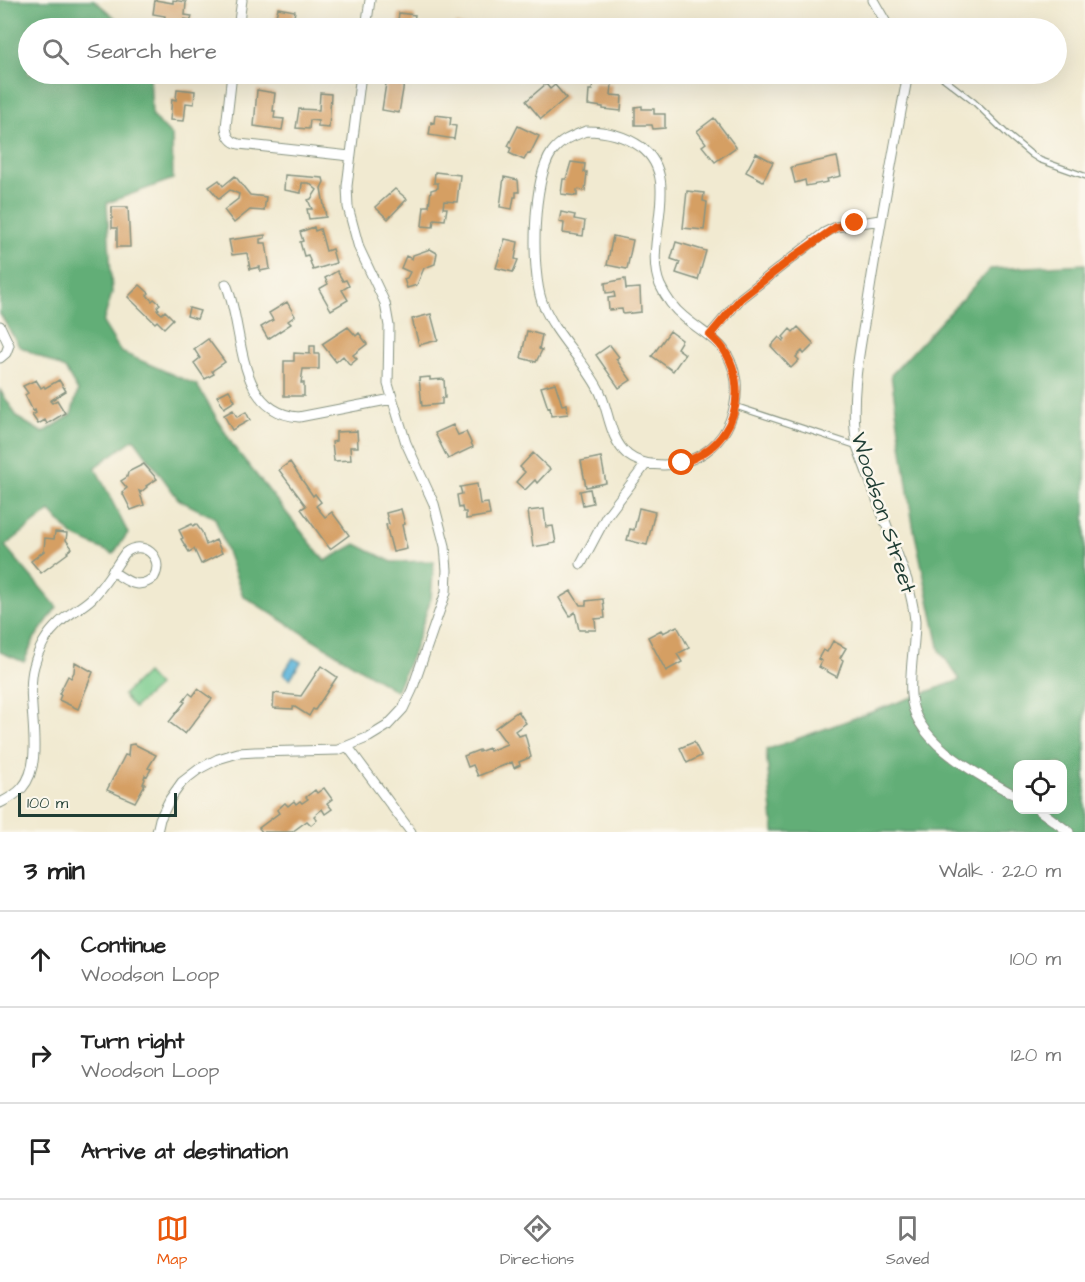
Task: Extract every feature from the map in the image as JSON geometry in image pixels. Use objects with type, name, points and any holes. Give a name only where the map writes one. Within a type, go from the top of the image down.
[{"type":"street","points":[[239,18],[242,0]]},
{"type":"street","points":[[367,18],[370,0]]},
{"type":"street","points":[[873,0],[883,18]]},
{"type":"street","points":[[231,84],[225,127],[232,141],[239,144],[350,156]]},
{"type":"street","points":[[158,832],[160,819],[182,782],[199,769],[218,759],[238,753],[338,750],[369,737],[387,726],[403,709],[412,690],[446,592],[445,546],[434,504],[406,443],[392,399],[387,371],[388,315],[381,290],[359,248],[348,207],[347,186],[360,84]]},
{"type":"street","name":"Woodson Street","points":[[906,84],[858,354],[854,425],[857,446],[907,580],[913,603],[915,621],[910,693],[916,718],[933,740],[970,769],[1013,795]]},
{"type":"street","points":[[586,131],[606,131],[630,140],[650,154],[659,170],[661,190],[656,262],[659,283],[683,316],[710,335],[725,350],[734,368],[735,406],[724,433],[704,453],[682,463],[646,464],[627,454],[620,446],[614,436],[598,387],[543,304],[536,283],[534,255],[543,173],[552,152],[567,138],[586,131]]},
{"type":"street","points":[[710,335],[741,298],[824,233],[836,227],[880,220]]},
{"type":"street","points":[[226,284],[234,306],[246,370],[255,389],[269,405],[285,414],[299,417],[392,399]]},
{"type":"street","points":[[0,326],[9,345],[6,353],[0,358]]},
{"type":"street","points":[[581,564],[606,518],[646,464]]},
{"type":"street","points":[[0,803],[24,786],[31,773],[34,760],[31,687],[33,667],[44,642],[58,623],[93,597],[112,571],[128,550],[135,547],[148,550],[157,566],[154,578],[142,584],[131,584],[112,571]]},
{"type":"street","points":[[348,747],[411,832]]},
{"type":"street","points":[[1044,814],[1069,832]]},
{"type":"lane","points":[[951,84],[1032,155],[1085,176]]},
{"type":"lane","points":[[735,406],[857,446]]},
{"type":"green space","points":[[0,0],[94,0],[115,18],[18,18],[18,84],[150,84],[152,116],[172,136],[173,179],[107,203],[112,293],[103,323],[121,352],[197,385],[234,447],[325,561],[356,544],[392,562],[434,561],[431,598],[413,653],[396,691],[243,596],[215,518],[179,500],[134,439],[95,467],[128,533],[113,554],[73,536],[50,511],[5,546],[57,607],[34,639],[24,662],[0,652],[0,390],[18,418],[43,433],[71,415],[78,391],[65,369],[19,346],[0,314]]},
{"type":"green space","points":[[1085,264],[1085,832],[774,832],[766,750],[960,680],[940,651],[913,525],[891,375],[990,269]]},
{"type":"green space","points":[[146,673],[158,686],[134,708],[123,695]]},
{"type":"water","points":[[293,658],[301,662],[290,679],[283,674]]},
{"type":"building","points":[[155,0],[173,3],[173,0],[186,2],[185,15],[192,16],[192,18],[165,18],[165,16],[153,14]]},
{"type":"building","points":[[278,8],[295,11],[294,18],[276,18]]},
{"type":"building","points":[[399,13],[415,15],[415,18],[398,18]]},
{"type":"building","points":[[386,84],[404,84],[399,113],[382,110]]},
{"type":"building","points":[[546,84],[550,89],[555,85],[566,98],[541,119],[526,101]]},
{"type":"building","points":[[593,84],[612,84],[611,95],[622,96],[621,111],[588,105],[589,90],[592,90]]},
{"type":"building","points":[[177,89],[195,91],[194,104],[186,103],[184,121],[170,120],[172,99],[176,100]]},
{"type":"building","points":[[257,90],[275,93],[274,118],[284,119],[282,130],[254,126]]},
{"type":"building","points":[[320,93],[331,94],[329,128],[318,127],[318,121],[310,120],[309,129],[296,128],[299,109],[319,110]]},
{"type":"building","points":[[642,106],[642,109],[654,109],[654,114],[665,114],[665,128],[653,129],[652,125],[635,125],[635,107]]},
{"type":"building","points":[[435,115],[451,117],[450,125],[456,126],[454,139],[429,135],[431,122],[434,123]]},
{"type":"building","points":[[714,118],[736,147],[715,162],[702,146],[706,143],[697,131]]},
{"type":"building","points":[[518,126],[539,136],[530,154],[528,153],[524,160],[509,153],[511,148],[508,146]]},
{"type":"building","points":[[756,153],[773,162],[763,181],[746,172]]},
{"type":"building","points":[[837,157],[841,176],[827,179],[828,182],[806,186],[805,180],[795,183],[791,167]]},
{"type":"building","points":[[571,162],[585,164],[584,172],[587,172],[585,191],[577,190],[577,196],[561,194],[563,179],[566,179]]},
{"type":"building","points":[[435,172],[460,175],[457,202],[444,201],[443,208],[447,208],[445,220],[434,219],[433,227],[422,226],[424,206],[429,206],[431,190],[438,188],[438,183],[434,183]]},
{"type":"building","points":[[285,175],[323,178],[321,188],[326,217],[309,219],[307,209],[312,209],[308,200],[317,190],[309,183],[302,183],[301,193],[284,190]]},
{"type":"building","points":[[235,176],[250,195],[266,197],[264,211],[250,210],[234,223],[224,210],[238,199],[239,194],[230,190],[219,199],[209,187],[219,180],[223,186]]},
{"type":"building","points":[[504,177],[518,180],[519,192],[516,192],[512,209],[500,207]]},
{"type":"building","points":[[395,189],[407,199],[388,219],[375,207]]},
{"type":"building","points":[[687,191],[704,193],[703,201],[707,202],[704,230],[683,228]]},
{"type":"building","points":[[112,207],[128,207],[130,247],[117,247],[117,228],[112,228]]},
{"type":"building","points":[[561,212],[575,215],[574,219],[585,221],[583,236],[563,233],[564,223],[559,222]]},
{"type":"building","points":[[314,227],[315,231],[320,229],[326,251],[332,249],[336,263],[313,270],[308,255],[304,256],[300,232]]},
{"type":"building","points":[[265,235],[265,238],[260,239],[260,243],[266,243],[270,269],[260,271],[260,267],[250,269],[247,253],[232,255],[229,240]]},
{"type":"building","points":[[613,236],[633,240],[627,269],[607,265]]},
{"type":"building","points":[[505,239],[518,242],[515,259],[518,260],[513,272],[496,268]]},
{"type":"building","points":[[676,242],[706,251],[698,280],[676,273],[680,262],[671,259]]},
{"type":"building","points":[[430,249],[437,253],[435,264],[424,268],[417,285],[407,288],[404,279],[410,272],[401,268],[406,256],[412,259],[413,255]]},
{"type":"building","points":[[337,271],[349,286],[342,290],[348,300],[331,310],[319,289],[328,284],[325,278]]},
{"type":"building","points":[[625,279],[626,289],[640,288],[641,312],[623,314],[622,309],[609,310],[608,298],[615,297],[614,292],[606,293],[605,283]]},
{"type":"building","points":[[140,285],[149,293],[147,295],[152,301],[154,299],[160,304],[157,310],[162,314],[165,311],[173,319],[164,328],[157,321],[155,323],[128,297]]},
{"type":"building","points":[[287,302],[295,316],[288,321],[291,324],[268,339],[261,327],[273,320],[269,313]]},
{"type":"building","points":[[189,308],[200,311],[197,319],[187,316]]},
{"type":"building","points":[[431,314],[438,340],[419,345],[412,319]]},
{"type":"building","points":[[348,327],[356,336],[359,333],[367,344],[353,355],[357,359],[350,365],[343,356],[336,362],[322,344]]},
{"type":"building","points":[[798,327],[814,344],[804,354],[802,351],[796,357],[799,360],[791,368],[771,346],[779,337],[783,341],[785,339],[783,337],[790,329],[793,332]]},
{"type":"building","points":[[527,331],[542,335],[539,349],[542,350],[536,362],[521,358]]},
{"type":"building","points":[[670,331],[682,340],[677,348],[685,354],[673,371],[652,356]]},
{"type":"building","points":[[208,339],[225,362],[212,371],[214,374],[205,379],[194,363],[200,358],[194,349]]},
{"type":"building","points":[[610,345],[619,357],[616,359],[631,380],[619,388],[596,355]]},
{"type":"building","points":[[310,346],[315,346],[315,354],[319,354],[319,369],[303,369],[301,383],[304,383],[304,396],[284,396],[284,361],[294,361],[294,353],[310,354]]},
{"type":"building","points":[[430,377],[430,380],[444,379],[445,398],[442,398],[442,404],[422,406],[419,378]]},
{"type":"building","points":[[36,380],[41,388],[44,386],[45,388],[59,380],[66,391],[50,401],[52,403],[57,400],[65,413],[47,424],[45,420],[38,424],[32,415],[36,413],[35,410],[33,411],[25,395],[28,393],[23,386]]},
{"type":"building","points":[[555,383],[562,405],[567,404],[568,414],[551,416],[550,407],[548,408],[541,387]]},
{"type":"building","points":[[229,390],[235,401],[224,408],[217,396]]},
{"type":"building","points":[[233,410],[237,417],[246,412],[250,420],[232,430],[224,415]]},
{"type":"building","points":[[453,425],[458,435],[466,432],[473,447],[448,459],[435,433]]},
{"type":"building","points":[[357,431],[358,447],[350,447],[351,460],[334,461],[332,442],[336,441],[336,432]]},
{"type":"building","points":[[533,453],[550,469],[537,483],[535,480],[525,490],[516,482],[525,472],[520,467]]},
{"type":"building","points":[[601,457],[606,483],[586,487],[581,461]]},
{"type":"building","points":[[290,462],[313,496],[315,494],[321,502],[316,506],[325,517],[332,512],[349,535],[330,549],[301,509],[306,506],[279,470]]},
{"type":"building","points":[[144,464],[157,479],[141,492],[139,491],[144,505],[131,510],[122,492],[127,488],[121,481],[127,477],[128,472]]},
{"type":"building","points":[[477,484],[480,504],[488,503],[490,515],[466,519],[466,512],[463,512],[462,507],[459,508],[457,495],[462,494],[460,487]]},
{"type":"building","points":[[590,489],[593,503],[583,505],[580,491]]},
{"type":"building","points":[[639,508],[655,512],[647,545],[627,540],[630,529],[634,530]]},
{"type":"building","points":[[401,509],[407,549],[393,552],[386,525],[389,524],[386,513]]},
{"type":"building","points":[[544,509],[546,527],[553,526],[556,543],[533,547],[528,511]]},
{"type":"building","points":[[192,524],[193,526],[196,524],[202,532],[206,545],[216,540],[222,553],[201,564],[194,549],[189,552],[181,539],[183,538],[179,530]]},
{"type":"building","points":[[55,532],[67,533],[66,540],[72,548],[41,573],[31,561],[44,551],[45,538],[54,539]]},
{"type":"building","points":[[571,591],[580,605],[586,605],[586,601],[603,599],[605,618],[595,619],[596,630],[579,630],[575,612],[570,616],[559,598]]},
{"type":"building","points":[[677,626],[689,648],[677,654],[682,662],[666,671],[648,637],[661,630],[663,633]]},
{"type":"building","points":[[833,641],[846,648],[840,658],[843,660],[837,677],[819,667],[822,661],[818,659],[823,650],[827,652]]},
{"type":"building","points":[[75,662],[93,672],[78,709],[59,700],[61,695],[59,694],[68,676],[71,678],[74,672]]},
{"type":"building","points":[[321,666],[337,677],[309,716],[295,707],[293,709],[273,708],[274,693],[301,696]]},
{"type":"building","points":[[198,689],[212,699],[185,734],[169,722],[185,702],[183,701],[189,693],[193,696]]},
{"type":"building","points":[[518,711],[526,723],[515,731],[519,736],[525,734],[531,757],[519,762],[520,765],[514,768],[512,762],[478,776],[473,765],[468,767],[464,756],[489,748],[490,751],[507,744],[495,728]]},
{"type":"building","points":[[694,742],[701,756],[687,763],[680,748]]},
{"type":"building","points":[[134,744],[156,755],[148,768],[151,769],[147,776],[145,775],[143,784],[145,784],[135,802],[107,790],[125,755],[128,756],[129,745]]},
{"type":"building","points":[[324,788],[332,799],[327,803],[332,809],[325,814],[322,809],[314,816],[317,820],[311,825],[307,821],[292,832],[262,832],[259,828],[279,813],[277,810],[285,803],[288,806],[294,801],[296,804],[300,801],[302,803],[315,790],[317,793]]},
{"type":"route","points":[[682,463],[704,453],[715,443],[724,433],[734,409],[736,385],[734,368],[725,350],[710,335],[741,298],[824,233],[836,227],[855,223]]}]
